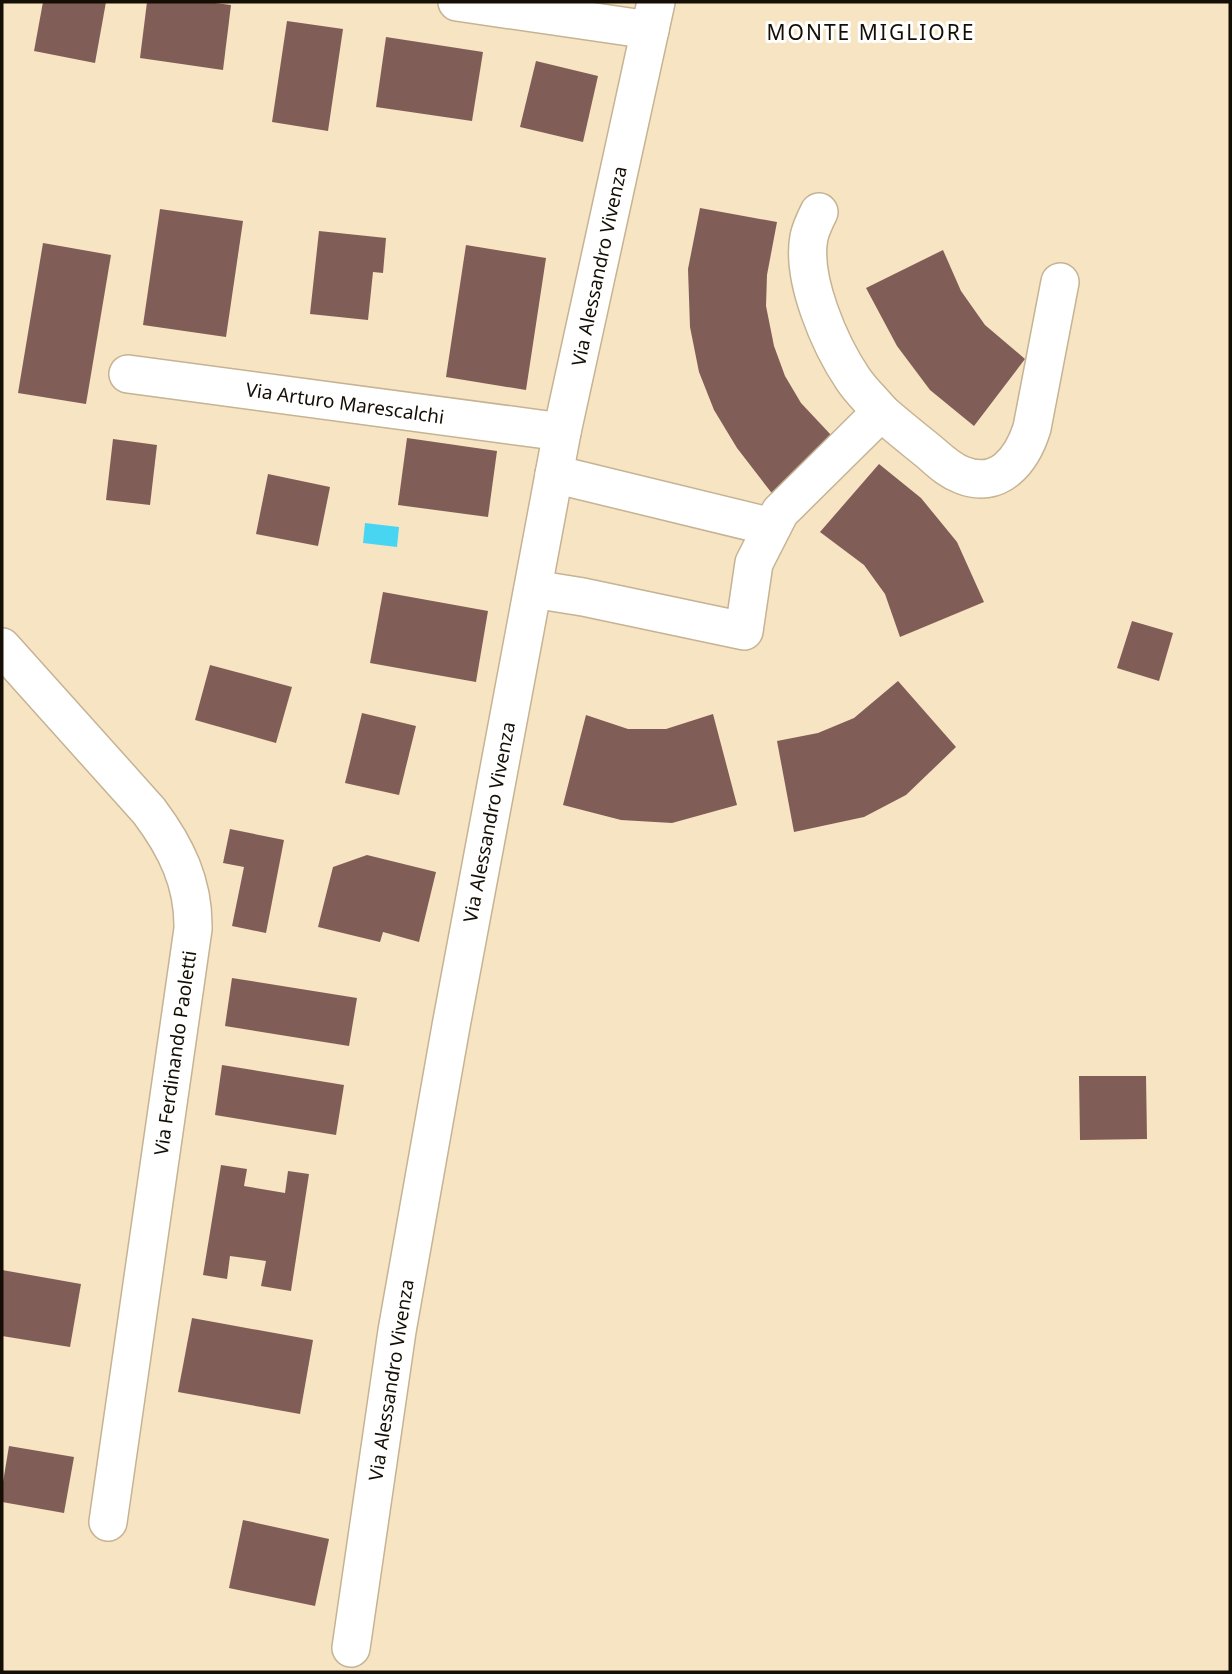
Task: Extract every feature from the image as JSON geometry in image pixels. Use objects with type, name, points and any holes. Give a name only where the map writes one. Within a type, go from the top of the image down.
[{"type":"street","points":[[457,2],[653,16]]},
{"type":"street","name":"Via Alessandro Vivenza","points":[[351,1648],[397,1331],[451,1026],[562,432],[653,16]]},
{"type":"street","points":[[819,212],[809,237],[808,259],[821,315],[838,354],[850,374],[881,412],[944,465],[961,475],[979,479],[1001,473],[1012,466],[1027,442],[1060,282]]},
{"type":"street","name":"Via Arturo Marescalchi","points":[[128,374],[562,432]]},
{"type":"street","points":[[533,589],[744,631],[754,563],[780,512],[881,412]]},
{"type":"street","points":[[554,474],[772,527]]},
{"type":"street","name":"Via Ferdinando Paoletti","points":[[2,647],[149,811],[183,866],[193,908],[108,1522]]},
{"type":"water","points":[[365,523],[399,527],[397,547],[363,543]]},
{"type":"building","points":[[43,2],[106,2],[95,63],[34,51]]},
{"type":"building","points":[[147,2],[207,2],[231,5],[223,70],[140,58]]},
{"type":"building","points":[[287,21],[343,29],[328,131],[272,122]]},
{"type":"building","points":[[386,37],[483,52],[472,121],[376,107]]},
{"type":"building","points":[[536,61],[598,76],[583,142],[520,127]]},
{"type":"building","points":[[700,208],[777,222],[767,275],[766,306],[774,346],[785,376],[801,403],[831,435],[774,496],[737,448],[714,410],[699,372],[690,327],[688,269]]},
{"type":"building","points":[[160,209],[243,221],[226,337],[143,325]]},
{"type":"building","points":[[319,231],[386,238],[383,273],[373,272],[368,320],[310,314]]},
{"type":"building","points":[[43,243],[111,255],[86,404],[18,393]]},
{"type":"building","points":[[466,245],[546,258],[526,390],[446,377]]},
{"type":"building","points":[[943,250],[961,291],[985,325],[1025,359],[974,426],[930,390],[897,346],[866,288]]},
{"type":"building","points":[[407,438],[497,451],[488,517],[398,505]]},
{"type":"building","points":[[113,439],[157,445],[150,505],[106,500]]},
{"type":"building","points":[[879,464],[921,498],[957,542],[984,602],[900,637],[885,594],[864,565],[820,532]]},
{"type":"building","points":[[268,474],[330,487],[318,546],[256,534]]},
{"type":"building","points":[[383,592],[488,611],[476,682],[370,663]]},
{"type":"building","points":[[1132,621],[1173,633],[1159,681],[1117,668]]},
{"type":"building","points":[[210,665],[292,687],[276,743],[195,720]]},
{"type":"building","points":[[898,681],[956,747],[906,795],[864,817],[794,832],[777,741],[818,733],[854,718]]},
{"type":"building","points":[[362,713],[416,726],[399,795],[345,783]]},
{"type":"building","points":[[713,714],[737,805],[672,823],[621,820],[563,805],[586,715],[628,729],[666,729]]},
{"type":"building","points":[[230,829],[284,840],[266,933],[232,926],[244,867],[223,863]]},
{"type":"building","points":[[367,855],[436,872],[419,942],[383,932],[380,942],[318,927],[333,867]]},
{"type":"building","points":[[232,978],[357,998],[349,1046],[225,1026]]},
{"type":"building","points":[[222,1065],[344,1085],[336,1135],[215,1115]]},
{"type":"building","points":[[1079,1076],[1146,1076],[1147,1139],[1080,1140]]},
{"type":"building","points":[[221,1165],[247,1169],[244,1186],[285,1193],[288,1171],[309,1174],[291,1291],[261,1286],[266,1261],[230,1256],[227,1279],[203,1275]]},
{"type":"building","points":[[2,1270],[81,1284],[70,1347],[2,1336]]},
{"type":"building","points":[[192,1318],[313,1340],[300,1414],[178,1392]]},
{"type":"building","points":[[9,1446],[74,1457],[64,1513],[2,1502]]},
{"type":"building","points":[[243,1520],[329,1539],[315,1606],[229,1588]]},
{"type":"district","name":"MONTE MIGLIORE","points":[[871,32]]}]
